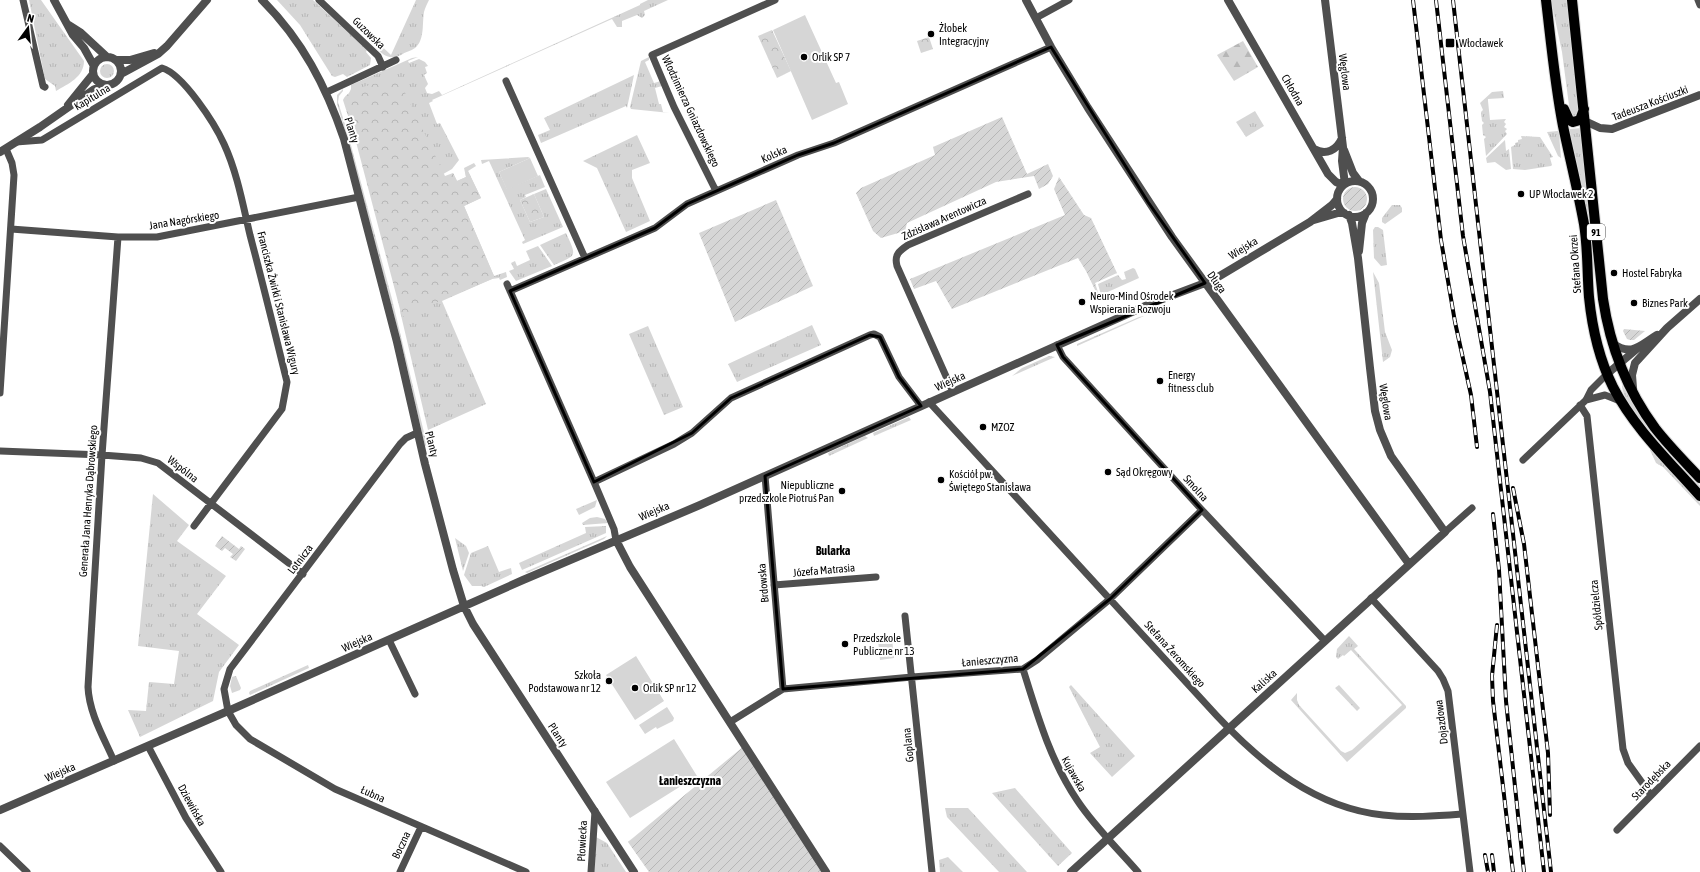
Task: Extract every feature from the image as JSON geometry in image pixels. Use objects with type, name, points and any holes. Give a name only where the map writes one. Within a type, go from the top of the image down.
[{"type":"main road","name":"Stefana Okrzei","points":[[1546,0],[1559,99],[1584,226],[1589,298],[1598,347],[1607,374],[1621,402],[1641,429],[1700,496]]},
{"type":"main road","name":"91","points":[[1572,0],[1603,299],[1612,343],[1634,394],[1655,427],[1700,478]]},
{"type":"main road","points":[[1559,99],[1569,120],[1573,122],[1580,120],[1584,109]]},
{"type":"main road","points":[[1598,347],[1607,354],[1612,361],[1620,364],[1617,385],[1621,402]]},
{"type":"street","points":[[23,0],[43,86],[45,87]]},
{"type":"street","points":[[54,0],[69,25],[73,35],[84,48],[99,83],[104,85],[114,83],[121,74],[121,69],[116,60]]},
{"type":"street","name":"Kapitulna","points":[[121,74],[151,59],[164,49],[207,0]]},
{"type":"street","name":"Planty","points":[[262,0],[279,18],[297,41],[312,64],[327,92],[344,139],[396,342],[417,433],[464,606],[473,624],[634,872]]},
{"type":"street","name":"Guzowska","points":[[319,0],[378,56],[383,67]]},
{"type":"street","name":"Włodzimierza Gniazdowskiego","points":[[716,191],[674,107],[652,54],[775,0]]},
{"type":"street","name":"Długa","points":[[1026,0],[1051,47],[1148,202],[1409,564]]},
{"type":"street","points":[[1036,18],[1069,0]]},
{"type":"street","name":"Chłodna","points":[[1228,0],[1331,178],[1344,185]]},
{"type":"street","name":"Węglowa","points":[[1326,0],[1343,147],[1342,161],[1344,185]]},
{"type":"street","points":[[1698,0],[1700,5]]},
{"type":"street","points":[[69,25],[80,32],[107,57],[116,60],[130,60],[164,49]]},
{"type":"street","name":"Kolska","points":[[510,291],[655,228],[687,204],[798,155],[834,143],[1051,47]]},
{"type":"street","points":[[94,70],[99,60],[107,57]]},
{"type":"street","name":"Guzowska","points":[[327,92],[396,60]]},
{"type":"street","name":"Kapitulna","points":[[16,142],[42,140],[162,68],[169,70],[174,75]]},
{"type":"street","name":"Kapitulna","points":[[67,107],[94,70]]},
{"type":"street","name":"Franciszka Żwirki i Stanisława Wigury","points":[[174,75],[206,112],[224,145],[236,178],[287,382],[282,409],[194,526]]},
{"type":"street","points":[[506,81],[585,258]]},
{"type":"street","name":"Kapitulna","points":[[3,150],[40,127],[92,90],[104,85]]},
{"type":"street","name":"Tadeusza Kościuszki","points":[[1585,121],[1596,127],[1612,129],[1700,95]]},
{"type":"street","points":[[1314,149],[1324,152],[1333,150],[1337,147],[1342,137]]},
{"type":"street","name":"Węglowa","points":[[1343,147],[1353,173],[1359,181]]},
{"type":"street","points":[[0,393],[14,174],[12,163],[3,150]]},
{"type":"street","points":[[1352,181],[1359,181],[1367,184],[1373,194],[1372,205],[1366,213],[1356,217],[1346,214],[1340,208],[1337,199],[1338,192],[1344,185],[1352,181]]},
{"type":"street","name":"Zdzisława Arentowicza","points":[[953,392],[897,266],[896,256],[900,250],[908,245],[1028,194]]},
{"type":"street","name":"Jana Nagórskiego","points":[[11,229],[118,237],[156,237],[359,197]]},
{"type":"street","name":"Wiejska","points":[[0,810],[464,606],[765,476],[1057,345],[1160,300],[1205,283],[1310,222],[1332,206],[1337,199]]},
{"type":"street","name":"Wiejska","points":[[1310,222],[1338,213],[1346,214]]},
{"type":"street","name":"Węglowa","points":[[1358,258],[1362,223],[1366,213]]},
{"type":"street","name":"Węglowa","points":[[1346,214],[1352,223],[1358,258],[1370,374],[1380,430],[1391,456],[1445,532]]},
{"type":"street","name":"Generała Jana Henryka Dąbrowskiego","points":[[114,761],[91,708],[88,697],[102,455],[118,237]]},
{"type":"street","points":[[507,284],[594,482],[614,529],[616,540],[622,553],[826,872]]},
{"type":"street","points":[[1634,394],[1631,378],[1635,364],[1667,328],[1700,299]]},
{"type":"street","points":[[1523,460],[1583,403],[1591,390],[1607,374],[1643,344],[1667,328]]},
{"type":"street","points":[[594,482],[674,444],[692,433],[731,398],[874,334],[880,337],[899,377],[921,406]]},
{"type":"street","points":[[1612,343],[1622,349],[1628,350],[1643,344]]},
{"type":"street","name":"Smolna","points":[[1057,345],[1063,357],[1202,510],[1325,640]]},
{"type":"street","points":[[1620,364],[1635,364]]},
{"type":"street","points":[[1583,403],[1605,395],[1613,397],[1621,402]]},
{"type":"street","name":"Stefana Żeromskiego","points":[[929,402],[1228,728],[1278,772],[1298,786],[1338,804],[1359,811],[1406,817],[1462,814]]},
{"type":"street","name":"Spółdzielcza","points":[[1583,403],[1587,416],[1623,749],[1628,763],[1651,795]]},
{"type":"street","name":"Lotnicza","points":[[228,711],[224,689],[230,669],[400,444],[406,438],[417,433]]},
{"type":"street","name":"Wspólna","points":[[0,450],[141,458],[158,463],[303,574]]},
{"type":"street","name":"Brdowska","points":[[765,476],[783,689]]},
{"type":"street","name":"Kaliska","points":[[1071,872],[1371,598],[1472,508]]},
{"type":"street","name":"Łanieszczyzna","points":[[730,722],[783,689],[1023,668],[1037,660],[1110,599],[1202,510]]},
{"type":"street","name":"Józefa Matrasia","points":[[774,585],[876,577]]},
{"type":"street","name":"Dojazdowa","points":[[1371,598],[1444,679],[1450,702],[1470,872]]},
{"type":"street","name":"Goplana","points":[[906,616],[932,872]]},
{"type":"street","points":[[389,640],[415,694]]},
{"type":"street","name":"Kujawska","points":[[1023,668],[1054,760],[1080,805],[1138,872]]},
{"type":"street","name":"Łubna","points":[[228,711],[236,725],[250,739],[335,789],[526,872]]},
{"type":"street","name":"Dziewińska","points":[[148,746],[186,818],[221,872]]},
{"type":"street","name":"Starodębska","points":[[1618,830],[1700,746]]},
{"type":"street","name":"Płowiecka","points":[[591,872],[594,811]]},
{"type":"street","name":"Boczna","points":[[400,872],[421,827]]},
{"type":"street","points":[[0,846],[27,872]]},
{"type":"highlighted area","points":[[1051,47],[1148,202],[1205,283],[1057,345],[1063,357],[1202,510],[1110,599],[1023,669],[783,689],[765,476],[921,406],[899,377],[880,337],[870,335],[731,398],[692,433],[594,482],[510,291],[655,228],[687,204],[798,155],[834,143]]},
{"type":"green space","points":[[29,0],[41,0],[84,61],[83,67],[78,76],[70,83],[56,91],[55,86],[45,79]]},
{"type":"green space","points":[[277,0],[313,0],[367,50],[366,52],[371,58],[370,65],[347,77],[343,74],[335,77],[332,76],[300,25]]},
{"type":"green space","points":[[416,0],[429,0],[424,12],[422,36],[418,45],[413,49],[394,57],[385,55],[376,48],[377,46],[369,37],[371,36],[391,55]]},
{"type":"green space","points":[[648,0],[668,0],[644,11],[645,15],[642,18],[637,15],[622,21],[622,27],[617,27],[612,19],[432,100],[433,101],[429,103],[437,124],[440,123],[459,160],[452,169],[438,177],[348,95],[351,85],[412,58],[418,57],[408,61],[409,63],[419,59],[425,62],[428,66],[425,67],[427,73],[424,75],[428,84],[425,88],[427,93],[432,94],[439,91],[442,95]]},
{"type":"green space","points":[[1551,0],[1567,0],[1580,109],[1578,116],[1574,117],[1570,113],[1562,52]]},
{"type":"green space","name":"Orlik SP 7","points":[[805,15],[836,83],[839,82],[848,104],[812,120],[773,30]]},
{"type":"green space","points":[[772,30],[791,71],[777,78],[758,36]]},
{"type":"green space","points":[[929,37],[933,49],[921,53],[917,41]]},
{"type":"green space","points":[[1243,41],[1258,67],[1234,81],[1217,55]]},
{"type":"green space","points":[[649,57],[649,60],[645,62],[654,83],[661,81],[662,86],[655,88],[659,104],[661,104],[663,112],[670,113],[631,109],[630,107],[641,61]]},
{"type":"green space","points":[[107,64],[112,66],[114,71],[112,76],[107,78],[102,76],[100,71],[102,66]]},
{"type":"green space","points":[[634,75],[627,108],[626,106],[541,143],[538,135],[550,130],[544,118]]},
{"type":"green space","points":[[399,80],[445,176],[453,173],[457,181],[466,177],[465,171],[468,171],[481,198],[464,206],[494,276],[492,279],[402,317],[355,138],[343,100],[346,95],[359,88],[377,83]]},
{"type":"green space","points":[[343,89],[339,96],[338,102],[392,299],[427,445],[425,446],[402,346],[337,104],[337,95]]},
{"type":"green space","points":[[1503,91],[1504,98],[1488,99],[1488,101],[1490,120],[1506,119],[1504,122],[1506,124],[1504,127],[1507,129],[1505,131],[1507,134],[1486,156],[1484,139],[1486,137],[1483,135],[1482,125],[1484,123],[1482,121],[1481,112],[1483,110],[1480,103],[1492,92]]},
{"type":"green space","points":[[1255,111],[1264,126],[1246,137],[1236,122]]},
{"type":"green space","points":[[1002,117],[1027,174],[1048,164],[1053,176],[1048,184],[1039,189],[1034,176],[996,182],[907,223],[905,231],[881,238],[873,231],[856,193],[861,188],[935,155],[933,147]]},
{"type":"green space","points":[[1582,128],[1592,250],[1584,200],[1569,129]]},
{"type":"green space","points":[[1558,131],[1561,158],[1558,156],[1547,132]]},
{"type":"green space","points":[[637,135],[650,163],[632,170],[632,178],[650,221],[626,232],[597,168],[583,161]]},
{"type":"green space","points":[[1521,136],[1540,137],[1553,157],[1550,158],[1552,165],[1525,170],[1513,169],[1511,147],[1518,142],[1518,140],[1522,139]]},
{"type":"green space","points":[[1505,140],[1506,151],[1509,149],[1511,169],[1506,170],[1495,162],[1487,163],[1486,158]]},
{"type":"green space","points":[[530,158],[499,172],[507,189],[540,175],[545,187],[525,195],[526,197],[520,200],[530,222],[544,217],[534,194],[546,189],[563,227],[523,244],[522,242],[525,240],[489,161],[482,164],[481,160]]},
{"type":"green space","points":[[530,158],[538,176],[507,190],[499,172]]},
{"type":"green space","points":[[474,163],[476,166],[468,171],[481,198],[464,206],[494,276],[506,272],[507,277],[500,280],[499,278],[492,279],[442,301],[486,404],[428,430],[400,311],[453,173],[457,181],[466,177],[464,168]]},
{"type":"green space","points":[[1059,177],[1084,215],[1091,218],[1117,273],[1095,283],[1098,296],[1078,258],[952,309],[936,281],[914,289],[910,279],[1065,215],[1054,189]]},
{"type":"green space","points":[[1355,187],[1360,188],[1366,194],[1366,204],[1360,210],[1355,211],[1350,210],[1344,204],[1343,199],[1344,194],[1350,188]]},
{"type":"green space","points":[[534,194],[544,217],[530,222],[520,200]]},
{"type":"green space","points":[[776,200],[813,286],[735,322],[699,233]]},
{"type":"green space","points":[[1392,205],[1400,205],[1402,212],[1385,224],[1382,222],[1382,218]]},
{"type":"green space","points":[[1375,227],[1383,230],[1387,265],[1381,266],[1374,258],[1373,230]]},
{"type":"green space","points":[[566,233],[572,247],[573,254],[571,257],[554,265],[540,245]]},
{"type":"green space","points":[[538,246],[552,266],[516,281],[509,271],[514,269],[511,263],[515,261],[517,266],[530,260],[526,251]]},
{"type":"green space","points":[[1133,268],[1135,269],[1139,278],[1101,295],[1098,284],[1118,275],[1122,280],[1126,279],[1124,272]]},
{"type":"green space","points":[[1373,272],[1379,283],[1385,332],[1392,350],[1390,357],[1383,362]]},
{"type":"green space","points":[[1144,316],[1077,346],[1077,344]]},
{"type":"green space","points":[[812,325],[821,345],[737,382],[728,364]]},
{"type":"green space","points":[[648,326],[683,407],[664,415],[629,334]]},
{"type":"green space","points":[[1624,329],[1645,331],[1634,340],[1630,340],[1627,339],[1623,331]]},
{"type":"green space","points":[[1049,356],[1055,357],[1012,376],[1022,368]]},
{"type":"green space","points":[[1622,385],[1650,429],[1700,486],[1700,488],[1654,438],[1631,408],[1624,395]]},
{"type":"green space","points":[[909,417],[911,420],[874,436],[873,433]]},
{"type":"green space","points":[[865,436],[868,438],[829,456],[828,453]]},
{"type":"green space","points":[[1651,448],[1700,503],[1700,506],[1663,467],[1656,463],[1650,450]]},
{"type":"green space","points":[[153,494],[189,525],[177,541],[226,576],[197,614],[239,645],[219,672],[213,701],[140,737],[128,710],[146,711],[149,682],[174,684],[179,651],[138,646]]},
{"type":"green space","points":[[597,500],[595,507],[579,515],[576,509]]},
{"type":"green space","points":[[597,517],[605,519],[608,523],[583,525],[582,523],[590,518]]},
{"type":"green space","points":[[606,526],[606,533],[522,570],[519,563],[586,533],[585,527]]},
{"type":"green space","points":[[222,536],[239,549],[241,546],[245,549],[236,561],[230,557],[233,554],[225,548],[222,551],[215,546]]},
{"type":"green space","points":[[607,536],[604,539],[527,573],[525,572]]},
{"type":"green space","points":[[455,538],[466,546],[469,553],[463,571]]},
{"type":"green space","points":[[488,546],[499,572],[511,568],[512,574],[484,587],[472,586],[464,575],[471,553]]},
{"type":"green space","points":[[1349,636],[1358,646],[1354,649],[1406,706],[1406,708],[1347,762],[1291,700],[1297,693],[1299,705],[1341,751],[1345,753],[1352,750],[1402,705],[1351,650],[1338,659],[1336,657],[1337,649]]},
{"type":"green space","points":[[892,638],[894,658],[880,660],[878,639]]},
{"type":"green space","name":"Orlik SP nr 12","points":[[636,656],[664,701],[635,720],[606,675]]},
{"type":"green space","points":[[308,665],[309,668],[250,695],[249,693],[250,691]]},
{"type":"green space","points":[[236,676],[241,688],[240,690],[232,693],[230,686],[232,677]]},
{"type":"green space","points":[[1071,685],[1135,756],[1112,777],[1090,753],[1100,747],[1069,687]]},
{"type":"green space","points":[[1339,685],[1360,708],[1357,711],[1335,688]]},
{"type":"green space","points":[[667,707],[674,718],[673,721],[657,729],[656,727],[645,734],[639,725]]},
{"type":"green space","points":[[674,739],[697,776],[630,818],[606,782]]},
{"type":"green space","points":[[744,746],[822,872],[649,872],[628,842]]},
{"type":"green space","points":[[1015,788],[1072,853],[1058,866],[992,793]]},
{"type":"green space","points":[[945,808],[968,808],[1027,872],[999,872],[947,817]]},
{"type":"green space","points":[[596,837],[607,843],[626,872],[594,872]]},
{"type":"green space","points":[[948,857],[963,872],[940,872],[939,860]]},
{"type":"railway","points":[[1413,0],[1441,240],[1455,322],[1471,395],[1477,447]]},
{"type":"railway","points":[[1436,0],[1463,236],[1490,392],[1544,872]]},
{"type":"railway","points":[[1453,0],[1551,872]]},
{"type":"railway","points":[[1513,488],[1524,544],[1548,753],[1550,815]]},
{"type":"railway","points":[[1493,514],[1499,570],[1506,701],[1524,872]]},
{"type":"railway","points":[[1497,625],[1492,676],[1493,701],[1513,872]]},
{"type":"railway","points":[[1485,855],[1488,872]]},
{"type":"railway","points":[[1492,855],[1494,872]]},
{"type":"place","name":"Żłobek Integracyjny","points":[[931,34]]},
{"type":"place","name":"Włocławek","points":[[1450,43]]},
{"type":"place","name":"Orlik SP 7","points":[[804,57]]},
{"type":"place","name":"UP Włocławek 2","points":[[1521,194]]},
{"type":"place","name":"Hostel Fabryka","points":[[1614,273]]},
{"type":"place","name":"Neuro-Mind Ośrodek Wspierania Rozwoju","points":[[1082,302]]},
{"type":"place","name":"Biznes Park","points":[[1634,303]]},
{"type":"place","name":"Energy fitness club","points":[[1160,381]]},
{"type":"place","name":"MZOZ","points":[[983,427]]},
{"type":"place","name":"Sąd Okręgowy","points":[[1108,472]]},
{"type":"place","name":"Kościół pw. Świętego Stanisława","points":[[941,480]]},
{"type":"place","name":"Niepubliczne przedszkole Piotruś Pan","points":[[842,491]]},
{"type":"place","name":"Przedszkole Publiczne nr 13","points":[[845,644]]},
{"type":"place","name":"Szkoła Podstawowa nr 12","points":[[609,681]]},
{"type":"place","name":"Orlik SP nr 12","points":[[635,688]]},
{"type":"district","name":"Bularka","points":[[833,551]]},
{"type":"district","name":"Łanieszczyzna","points":[[690,781]]}]
